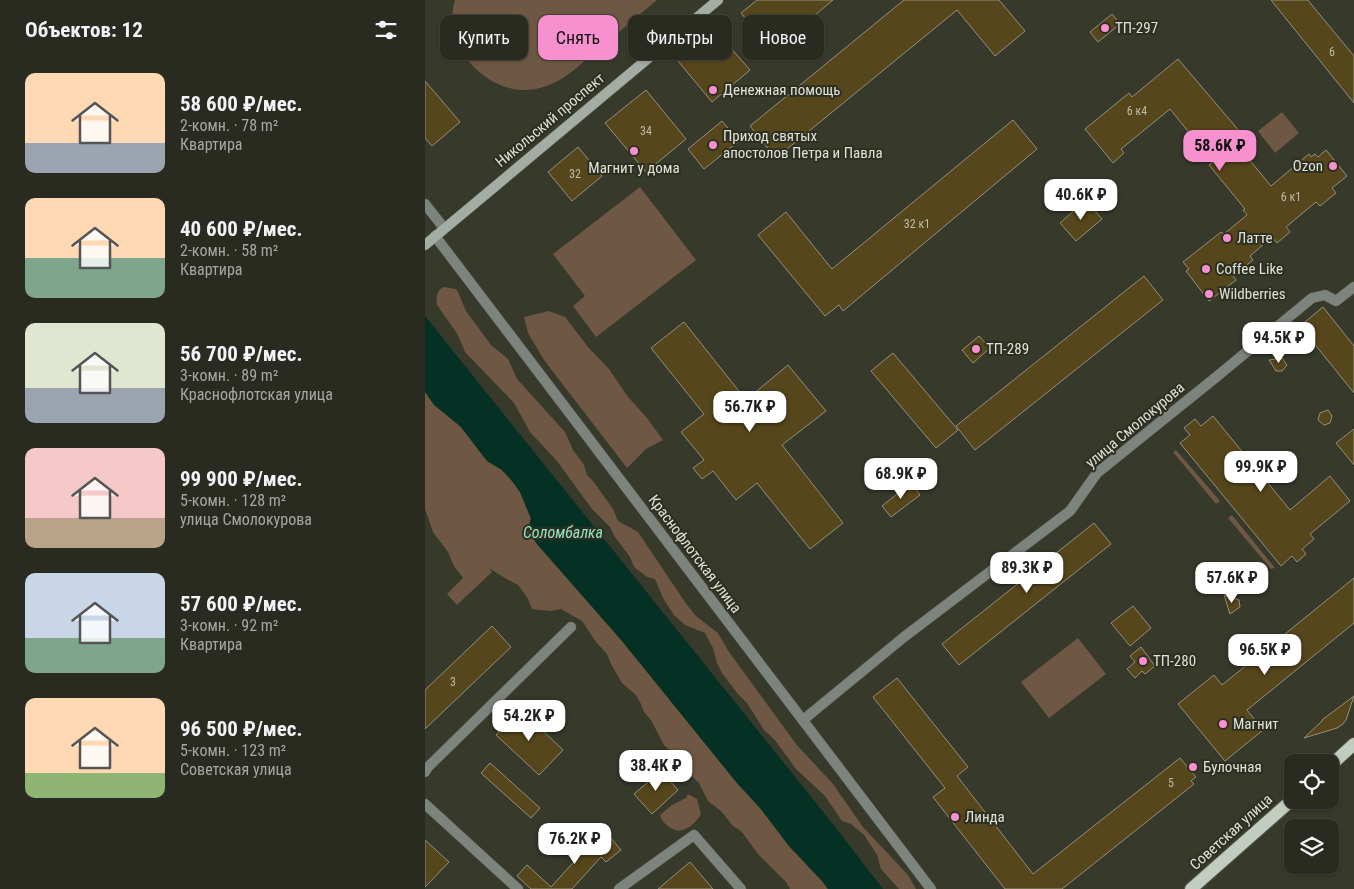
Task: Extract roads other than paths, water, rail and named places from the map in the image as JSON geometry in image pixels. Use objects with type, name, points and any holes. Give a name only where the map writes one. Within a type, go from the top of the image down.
[{"type":"main road","name":"Никольский проспект","points":[[425,245],[718,0]]},
{"type":"main road","points":[[1339,758],[1354,744]]},
{"type":"main road","name":"Советская улица","points":[[1191,889],[1284,807]]},
{"type":"street","points":[[425,204],[444,228]]},
{"type":"street","name":"Краснофлотская улица","points":[[435,236],[931,889]]},
{"type":"street","name":"улица Смолокурова","points":[[803,720],[904,637],[1070,511],[1097,473],[1312,298],[1325,295],[1336,301],[1354,287]]},
{"type":"street","points":[[425,772],[571,628]]},
{"type":"street","points":[[425,804],[518,889]]},
{"type":"street","points":[[619,889],[694,835],[741,889]]},
{"type":"water","name":"Соломбалка","points":[[425,316],[883,889],[828,889],[789,846],[760,808],[737,783],[622,641],[537,544],[528,530],[531,518],[520,492],[512,481],[502,470],[487,461],[461,427],[434,405],[425,392]]},
{"type":"place","name":"ТП-297","points":[[1105,28]]},
{"type":"place","name":"Денежная помощь","points":[[713,90]]},
{"type":"place","name":"Приход святых апостолов Петра и Павла","points":[[713,145]]},
{"type":"place","name":"Магнит у дома","points":[[634,151]]},
{"type":"place","name":"Ozon","points":[[1333,166]]},
{"type":"place","name":"Латте","points":[[1227,238]]},
{"type":"place","name":"Coffee Like","points":[[1206,269]]},
{"type":"place","name":"Wildberries","points":[[1209,294]]},
{"type":"place","name":"ТП-289","points":[[976,349]]},
{"type":"place","name":"ТП-280","points":[[1143,661]]},
{"type":"place","name":"Магнит","points":[[1223,724]]},
{"type":"place","name":"Булочная","points":[[1193,767]]},
{"type":"place","name":"Линда","points":[[955,817]]}]
